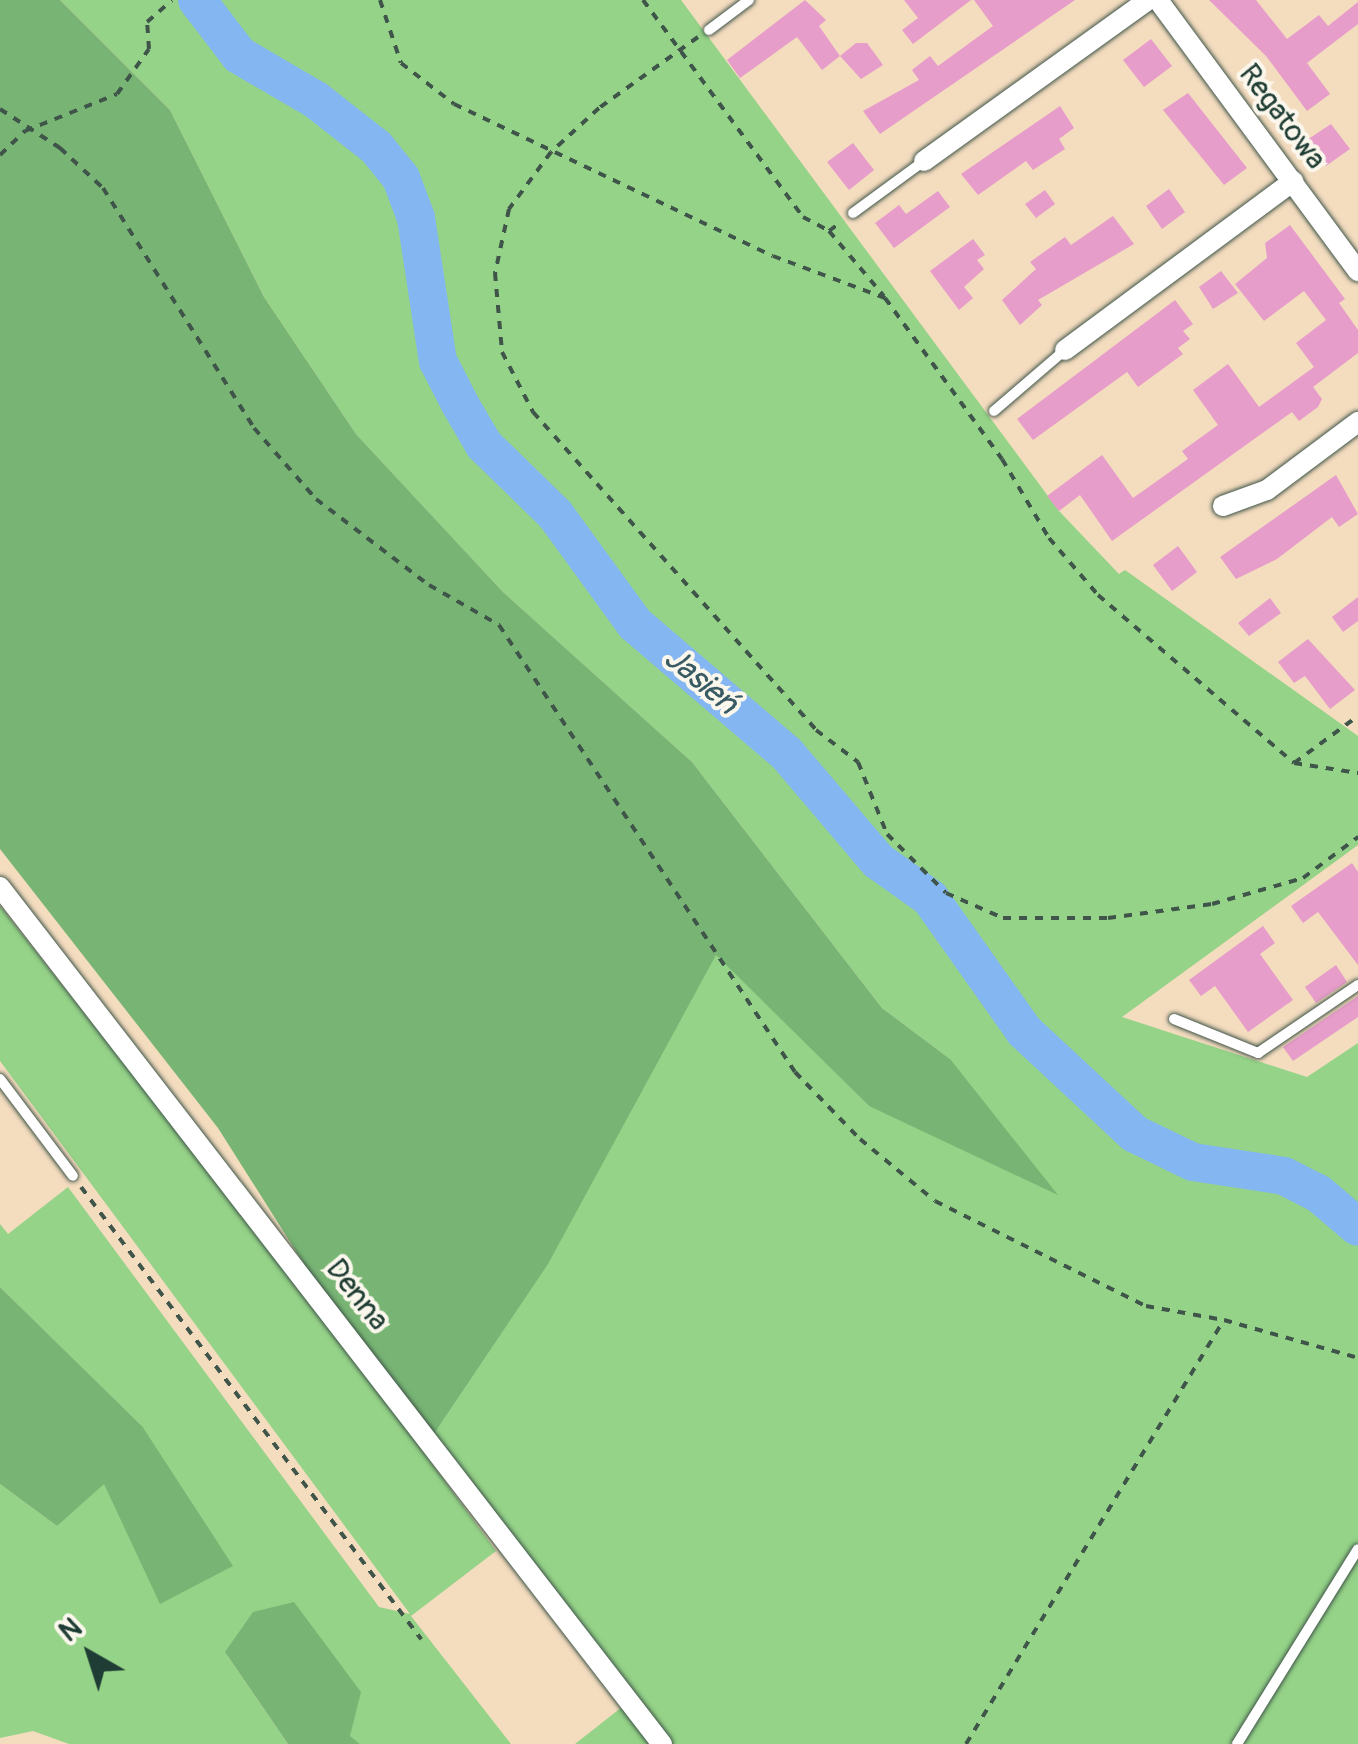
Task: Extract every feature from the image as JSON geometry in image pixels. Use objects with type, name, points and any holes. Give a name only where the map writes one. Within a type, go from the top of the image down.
[{"type":"street","points":[[924,161],[1148,0]]},
{"type":"street","name":"Regatowa","points":[[1158,0],[1358,271]]},
{"type":"street","points":[[1065,350],[1292,181]]},
{"type":"street","points":[[1223,506],[1266,490],[1358,422]]},
{"type":"street","name":"Denna","points":[[0,887],[662,1744]]},
{"type":"lane","points":[[708,30],[749,0]]},
{"type":"lane","points":[[853,213],[924,161]]},
{"type":"lane","points":[[994,411],[1065,350]]},
{"type":"lane","points":[[1174,1019],[1258,1052],[1358,985]]},
{"type":"lane","points":[[0,1079],[73,1176]]},
{"type":"lane","points":[[1236,1744],[1358,1550]]},
{"type":"path","points":[[0,156],[25,131],[117,94],[150,49],[147,22],[172,0]]},
{"type":"path","points":[[380,0],[400,63],[454,104],[847,288],[885,298]]},
{"type":"path","points":[[643,0],[803,217],[829,231],[885,298],[1002,458],[1048,538],[1098,594],[1294,763],[1358,772]]},
{"type":"path","points":[[708,30],[551,152],[509,210],[495,272],[502,352],[533,412],[816,730],[858,762],[887,834],[946,893],[1003,918],[1108,918],[1212,904],[1302,878],[1358,836]]},
{"type":"path","points":[[0,109],[25,131],[60,148],[103,188],[254,428],[316,499],[428,585],[499,625],[795,1072],[860,1139],[935,1201],[1014,1244],[1146,1306],[1224,1320],[1358,1358]]},
{"type":"path","points":[[829,231],[853,213]]},
{"type":"path","points":[[1294,763],[1358,716]]},
{"type":"path","points":[[73,1176],[421,1639]]},
{"type":"path","points":[[966,1744],[1224,1320]]},
{"type":"green space","points":[[0,0],[60,0],[170,110],[264,297],[356,434],[503,592],[692,762],[882,1008],[950,1059],[1058,1195],[869,1106],[716,955],[548,1264],[431,1438],[344,1327],[218,1128],[0,849]]},
{"type":"green space","points":[[60,0],[681,0],[1059,511],[1119,574],[1125,570],[1358,736],[1358,845],[1122,1017],[1307,1077],[1358,1043],[1358,1744],[669,1744],[431,1438],[716,954],[869,1106],[950,1059],[882,1008],[692,762],[503,592],[356,434],[264,297],[170,110]]},
{"type":"green space","points":[[0,906],[343,1342],[496,1551],[411,1616],[511,1744],[360,1744],[225,1652],[288,1744],[69,1744],[33,1731],[0,1738],[0,1484],[57,1526],[142,1426],[0,1287],[0,1224],[8,1234],[68,1187],[379,1607],[410,1614],[0,1061]]},
{"type":"green space","points":[[0,1287],[142,1426],[233,1566],[160,1604],[104,1484],[57,1526],[0,1484]]},
{"type":"green space","points":[[294,1602],[361,1692],[350,1736],[360,1744],[288,1744],[225,1652],[253,1612]]},
{"type":"green space","points":[[622,1707],[650,1744],[575,1744]]},
{"type":"building","points":[[805,0],[826,20],[819,26],[840,56],[822,70],[797,37],[740,78],[727,60]]},
{"type":"building","points":[[904,0],[971,0],[913,44],[902,30],[918,18]]},
{"type":"building","points":[[974,0],[1075,0],[880,134],[863,111],[919,80],[912,70],[930,56],[938,66],[993,26]]},
{"type":"building","points":[[1209,0],[1256,0],[1287,39],[1319,15],[1328,26],[1358,2],[1358,24],[1307,63],[1330,94],[1307,111],[1266,56]]},
{"type":"building","points":[[1151,39],[1172,66],[1144,87],[1123,60]]},
{"type":"building","points":[[856,43],[867,43],[883,65],[861,79],[840,56]]},
{"type":"building","points":[[1188,93],[1247,168],[1224,185],[1163,110]]},
{"type":"building","points":[[1060,106],[1074,128],[1059,139],[1065,149],[1033,170],[1026,161],[978,195],[961,174]]},
{"type":"building","points":[[1331,124],[1350,149],[1326,166],[1307,140]]},
{"type":"building","points":[[853,143],[874,170],[849,190],[827,162]]},
{"type":"building","points":[[1169,189],[1185,212],[1162,229],[1146,206]]},
{"type":"building","points":[[1045,190],[1055,204],[1036,218],[1025,204]]},
{"type":"building","points":[[938,191],[950,207],[894,248],[875,223],[899,205],[906,214]]},
{"type":"building","points":[[1113,216],[1134,244],[1038,300],[1042,305],[1020,325],[1002,300],[1036,269],[1030,262],[1065,237],[1071,245]]},
{"type":"building","points":[[1290,225],[1345,299],[1339,303],[1358,330],[1358,353],[1313,387],[1322,399],[1318,407],[1299,421],[1292,412],[1112,541],[1080,495],[1059,511],[1047,496],[1102,455],[1133,498],[1188,459],[1182,451],[1218,425],[1193,390],[1228,364],[1259,407],[1314,367],[1296,343],[1326,320],[1304,291],[1264,321],[1235,284],[1267,258],[1265,243]]},
{"type":"building","points":[[973,239],[985,255],[977,260],[984,269],[964,287],[973,298],[959,310],[930,271]]},
{"type":"building","points":[[1221,271],[1238,293],[1213,309],[1199,287]]},
{"type":"building","points":[[1175,300],[1193,324],[1183,331],[1190,339],[1178,348],[1183,354],[1138,387],[1127,372],[1033,440],[1017,419]]},
{"type":"building","points":[[1336,475],[1358,514],[1339,527],[1332,517],[1277,559],[1236,579],[1220,557]]},
{"type":"building","points":[[1178,546],[1197,572],[1172,591],[1153,565]]},
{"type":"building","points":[[1358,597],[1358,621],[1343,632],[1332,617]]},
{"type":"building","points":[[1270,598],[1281,613],[1249,636],[1238,623]]},
{"type":"building","points":[[1308,639],[1355,690],[1330,709],[1305,676],[1294,683],[1278,662]]},
{"type":"building","points":[[1352,863],[1358,872],[1358,965],[1318,912],[1303,923],[1291,906]]},
{"type":"building","points":[[1263,926],[1275,943],[1260,954],[1293,1000],[1248,1032],[1215,986],[1201,996],[1189,980]]},
{"type":"building","points":[[1336,965],[1347,982],[1316,1003],[1305,987]]},
{"type":"building","points":[[1358,996],[1358,1017],[1293,1061],[1283,1047]]},
{"type":"waterway","name":"Jasień","points":[[197,0],[239,55],[316,100],[376,147],[401,178],[416,218],[438,361],[460,404],[484,445],[555,514],[635,624],[787,754],[878,861],[930,898],[1024,1031],[1135,1134],[1193,1162],[1284,1176],[1318,1193],[1358,1227]]}]
